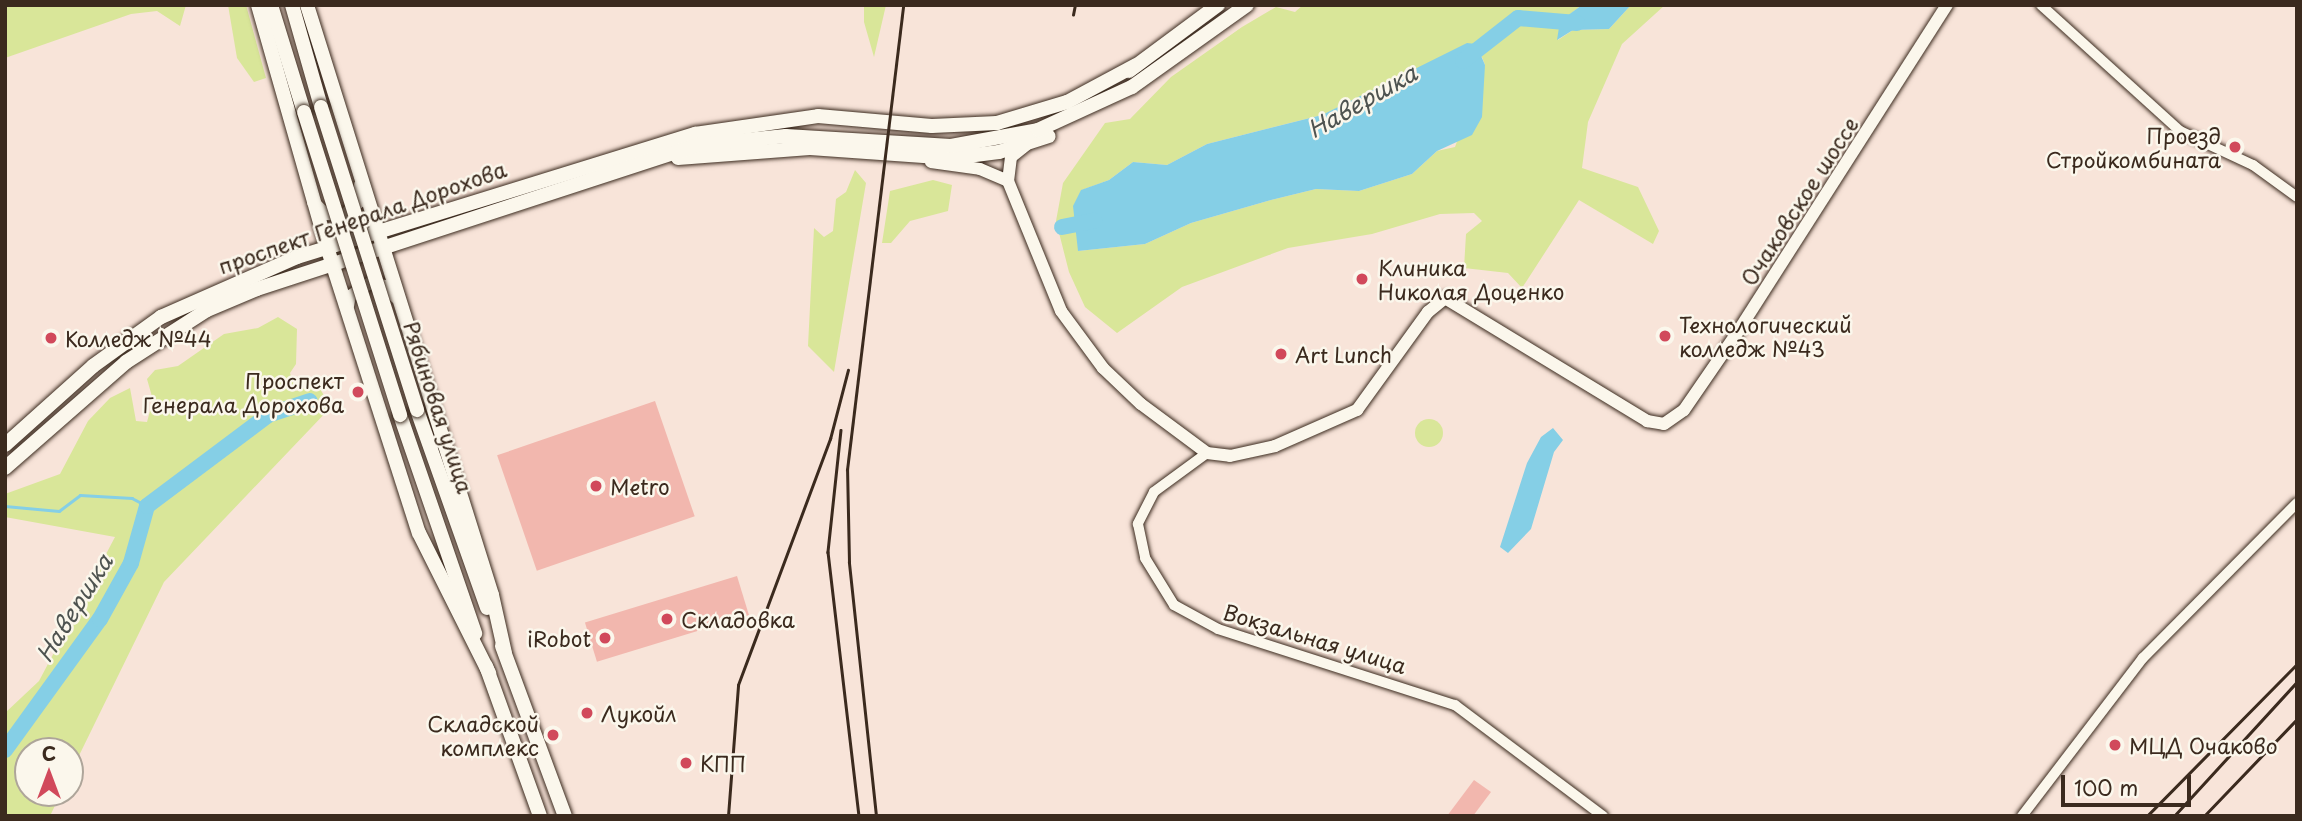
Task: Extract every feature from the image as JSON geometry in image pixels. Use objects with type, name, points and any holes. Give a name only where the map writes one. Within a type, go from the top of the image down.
[{"type":"main road","points":[[258,5],[332,264],[419,533],[489,673]]},
{"type":"main road","name":"Рябиновая улица","points":[[271,5],[400,415],[540,816]]},
{"type":"main road","name":"Рябиновая улица","points":[[292,5],[321,107],[417,410],[565,816]]},
{"type":"main road","points":[[307,5],[380,249],[488,582],[505,653]]},
{"type":"main road","name":"проспект Генерала Дорохова","points":[[5,445],[93,366],[161,317],[246,275],[327,247],[695,134],[818,116],[932,126],[997,123],[1067,102],[1136,65],[1218,5]]},
{"type":"main road","name":"проспект Генерала Дорохова","points":[[567,188],[656,163],[740,150],[810,148],[888,156],[975,156],[1029,143],[1102,111],[1247,5]]},
{"type":"main road","name":"проспект Генерала Дорохова","points":[[5,468],[150,344],[228,301],[332,264],[567,188],[665,153],[755,137],[930,146],[997,141],[1088,111],[1152,74]]},
{"type":"street","name":"Очаковское шоссе","points":[[1207,453],[1230,456],[1275,446],[1357,410],[1376,391],[1428,312],[1445,298],[1647,421],[1674,420],[1739,330],[1947,5]]},
{"type":"street","points":[[2041,5],[2180,131],[2253,165],[2297,197]]},
{"type":"street","points":[[1029,143],[1011,157],[1007,181],[1075,335],[1141,404],[1207,453]]},
{"type":"street","points":[[888,156],[980,169],[1007,181]]},
{"type":"street","points":[[313,201],[326,214],[344,215],[358,203],[360,185]]},
{"type":"street","points":[[347,311],[350,296],[370,283],[385,286],[396,298]]},
{"type":"street","name":"Вокзальная улица","points":[[1207,453],[1154,492],[1138,524],[1145,558],[1174,605],[1218,629],[1455,705],[1603,816]]},
{"type":"street","points":[[2022,816],[2143,658],[2297,503]]},
{"type":"green space","points":[[5,5],[186,5],[180,26],[157,11],[131,14],[5,58]]},
{"type":"green space","points":[[228,5],[246,5],[266,78],[254,82],[237,58]]},
{"type":"green space","points":[[864,5],[886,5],[874,57],[864,22]]},
{"type":"green space","points":[[1303,5],[1582,5],[1561,21],[1558,40],[1573,30],[1609,29],[1631,5],[1665,5],[1622,44],[1588,122],[1582,168],[1638,187],[1659,231],[1653,244],[1579,200],[1522,288],[1508,273],[1464,268],[1466,234],[1482,221],[1474,213],[1440,214],[1372,234],[1288,248],[1182,287],[1117,333],[1085,307],[1069,272],[1056,221],[1063,183],[1105,123],[1130,119],[1171,77],[1242,27],[1276,7],[1295,12]],"holes":[[[1477,44],[1485,65],[1455,147],[1437,151],[1412,174],[1359,191],[1316,189],[1271,200],[1191,223],[1145,244],[1078,251],[1082,190],[1109,180],[1133,162],[1167,165],[1207,144],[1322,115]]]},
{"type":"green space","points":[[855,170],[866,183],[834,372],[808,346],[814,228],[824,237],[833,231],[836,199],[846,192]]},
{"type":"green space","points":[[933,180],[952,185],[948,211],[910,221],[891,243],[882,243],[890,191]]},
{"type":"green space","points":[[278,317],[297,329],[296,364],[290,373],[296,391],[317,384],[331,407],[164,582],[84,745],[84,737],[14,737],[14,807],[54,807],[50,816],[5,816],[5,713],[39,681],[115,537],[5,517],[5,494],[60,474],[88,421],[110,398],[130,388],[136,421],[147,422],[153,400],[147,379],[155,370],[178,366],[224,334],[258,328]]},
{"type":"green space","points":[[1429,419],[1439,423],[1443,433],[1439,443],[1429,447],[1419,443],[1415,433],[1419,423]]},
{"type":"water","points":[[1582,5],[1631,5],[1609,29],[1573,30],[1557,40],[1560,21]]},
{"type":"water","points":[[1467,43],[1476,44],[1485,65],[1482,117],[1472,135],[1437,151],[1412,174],[1359,191],[1316,189],[1271,200],[1191,223],[1145,244],[1078,251],[1073,206],[1081,190],[1109,180],[1133,162],[1167,165],[1207,144],[1322,115]]},
{"type":"water","points":[[1553,428],[1563,440],[1554,452],[1531,529],[1508,553],[1500,547],[1527,463],[1541,437]]},
{"type":"building","name":"Metro","points":[[655,401],[695,516],[537,571],[497,455]]},
{"type":"building","name":"Складовка","points":[[737,576],[749,615],[597,662],[585,622]]},
{"type":"building","points":[[1474,780],[1491,792],[1473,816],[1447,816]]},
{"type":"waterway","name":"Навершка","points":[[1463,61],[1518,18],[1577,23]]},
{"type":"waterway","name":"Навершка","points":[[1062,227],[1094,221]]},
{"type":"waterway","name":"Навершка","points":[[5,750],[100,619],[131,563],[147,506],[268,415],[310,401]]},
{"type":"waterway","points":[[5,506],[59,511],[80,495],[132,498],[147,506]]},
{"type":"railway","points":[[876,816],[849,562],[847,470],[903,5]]},
{"type":"railway","points":[[1073,15],[1075,5]]},
{"type":"railway","points":[[728,816],[738,685],[830,439],[848,370]]},
{"type":"railway","points":[[841,430],[828,552],[859,816]]},
{"type":"railway","points":[[2147,816],[2297,664]]},
{"type":"railway","points":[[2174,816],[2297,682]]},
{"type":"railway","points":[[2204,816],[2297,719]]},
{"type":"place","name":"Проезд Стройкомбината","points":[[2235,147]]},
{"type":"place","name":"Клиника Николая Доценко","points":[[1362,279]]},
{"type":"place","name":"Технологический колледж №43","points":[[1665,336]]},
{"type":"place","name":"Колледж №44","points":[[51,338]]},
{"type":"place","name":"Art Lunch","points":[[1281,354]]},
{"type":"place","name":"Проспект Генерала Дорохова","points":[[358,392]]},
{"type":"place","name":"Metro","points":[[596,486]]},
{"type":"place","name":"Складовка","points":[[667,619]]},
{"type":"place","name":"iRobot","points":[[605,638]]},
{"type":"place","name":"Лукойл","points":[[587,713]]},
{"type":"place","name":"Складской комплекс","points":[[553,735]]},
{"type":"place","name":"МЦД Очаково","points":[[2115,745]]},
{"type":"place","name":"КПП","points":[[686,763]]}]
